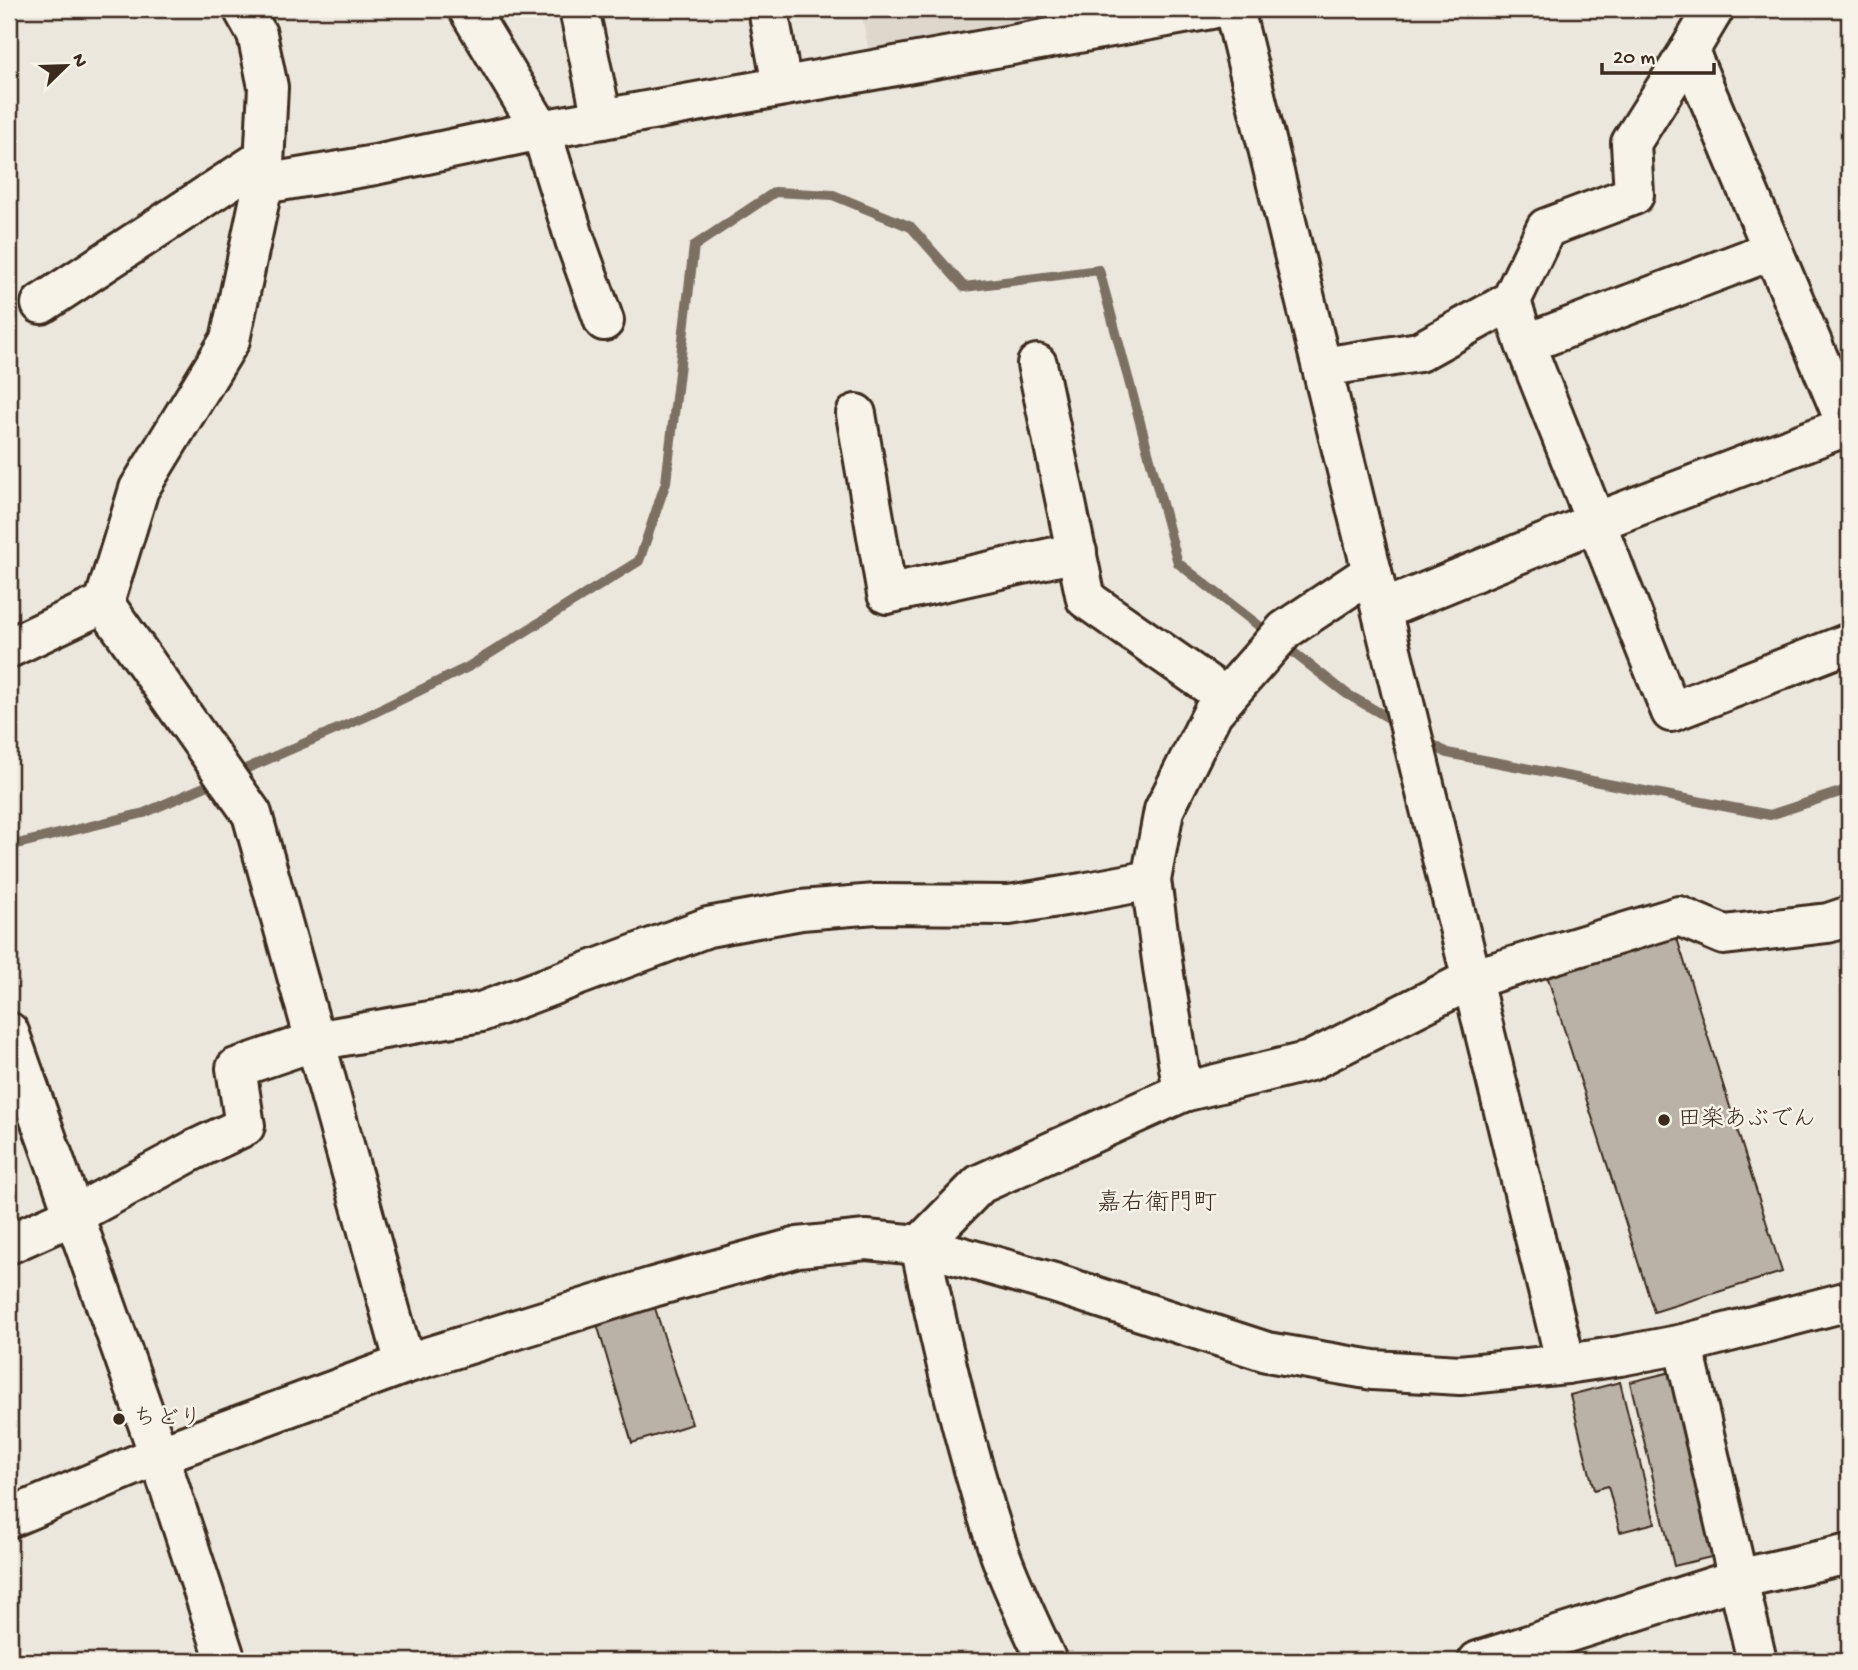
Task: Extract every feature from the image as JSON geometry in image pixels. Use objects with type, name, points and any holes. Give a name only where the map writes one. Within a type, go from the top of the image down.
[{"type":"street","points":[[9,648],[104,603],[139,489],[230,340],[264,171],[268,87],[257,34],[243,9]]},
{"type":"street","points":[[468,9],[541,130],[575,240],[604,321]]},
{"type":"street","points":[[579,9],[602,119]]},
{"type":"street","points":[[768,9],[782,86]]},
{"type":"street","points":[[41,304],[264,171],[374,164],[541,130],[1211,9]]},
{"type":"street","points":[[1234,9],[1566,1364]]},
{"type":"street","points":[[1322,367],[1419,352],[1511,301],[1546,228],[1634,195],[1631,143],[1714,9]]},
{"type":"street","points":[[1381,610],[1596,522],[1848,429],[1689,51]]},
{"type":"street","points":[[1525,344],[1773,250]]},
{"type":"street","points":[[1511,301],[1525,344],[1671,712],[1849,643]]},
{"type":"street","points":[[1037,364],[1086,599],[1226,697]]},
{"type":"street","points":[[856,414],[887,594],[1077,552]]},
{"type":"street","points":[[1183,1092],[1151,880],[1164,810],[1213,712],[1226,697],[1285,630],[1372,572]]},
{"type":"street","points":[[104,603],[252,814],[405,1364]]},
{"type":"street","points":[[9,1244],[74,1215],[194,1150],[245,1126],[236,1068],[315,1041],[481,1012],[708,927],[801,910],[876,904],[1009,905],[1151,880]]},
{"type":"street","points":[[920,1245],[980,1184],[1183,1092],[1310,1061],[1472,979],[1679,916],[1724,935],[1828,923],[1849,916]]},
{"type":"street","points":[[9,1032],[159,1455],[226,1661]]},
{"type":"street","points":[[9,1518],[159,1455],[405,1364],[653,1287],[798,1247],[866,1240],[920,1245],[1054,1283],[1267,1352],[1373,1370],[1460,1375],[1620,1356],[1683,1344],[1849,1301]]},
{"type":"street","points":[[920,1245],[939,1336],[971,1460],[1001,1556],[1047,1661]]},
{"type":"street","points":[[1683,1344],[1757,1661]]},
{"type":"street","points":[[1478,1661],[1737,1579],[1849,1554]]},
{"type":"shaded area","points":[[861,9],[1097,9],[869,53]]},
{"type":"building","name":"田楽あぶでん","points":[[1674,929],[1782,1272],[1654,1312],[1545,969]]},
{"type":"building","points":[[654,1305],[692,1424],[632,1443],[597,1324]]},
{"type":"building","points":[[1671,1372],[1715,1556],[1674,1566],[1630,1382]]},
{"type":"building","points":[[1620,1382],[1655,1523],[1620,1532],[1608,1486],[1594,1490],[1570,1395]]},
{"type":"waterway","points":[[9,846],[144,813],[365,717],[468,667],[639,561],[666,482],[694,246],[775,192],[833,195],[911,227],[964,287],[1099,270],[1178,563],[1347,694],[1399,724]]},
{"type":"waterway","points":[[1422,738],[1447,753],[1770,815],[1849,789]]},
{"type":"place","name":"田楽あぶでん","points":[[1664,1120]]},
{"type":"place","name":"ちどり","points":[[119,1419]]},
{"type":"district","name":"嘉右衛門町","points":[[1157,1204]]}]
